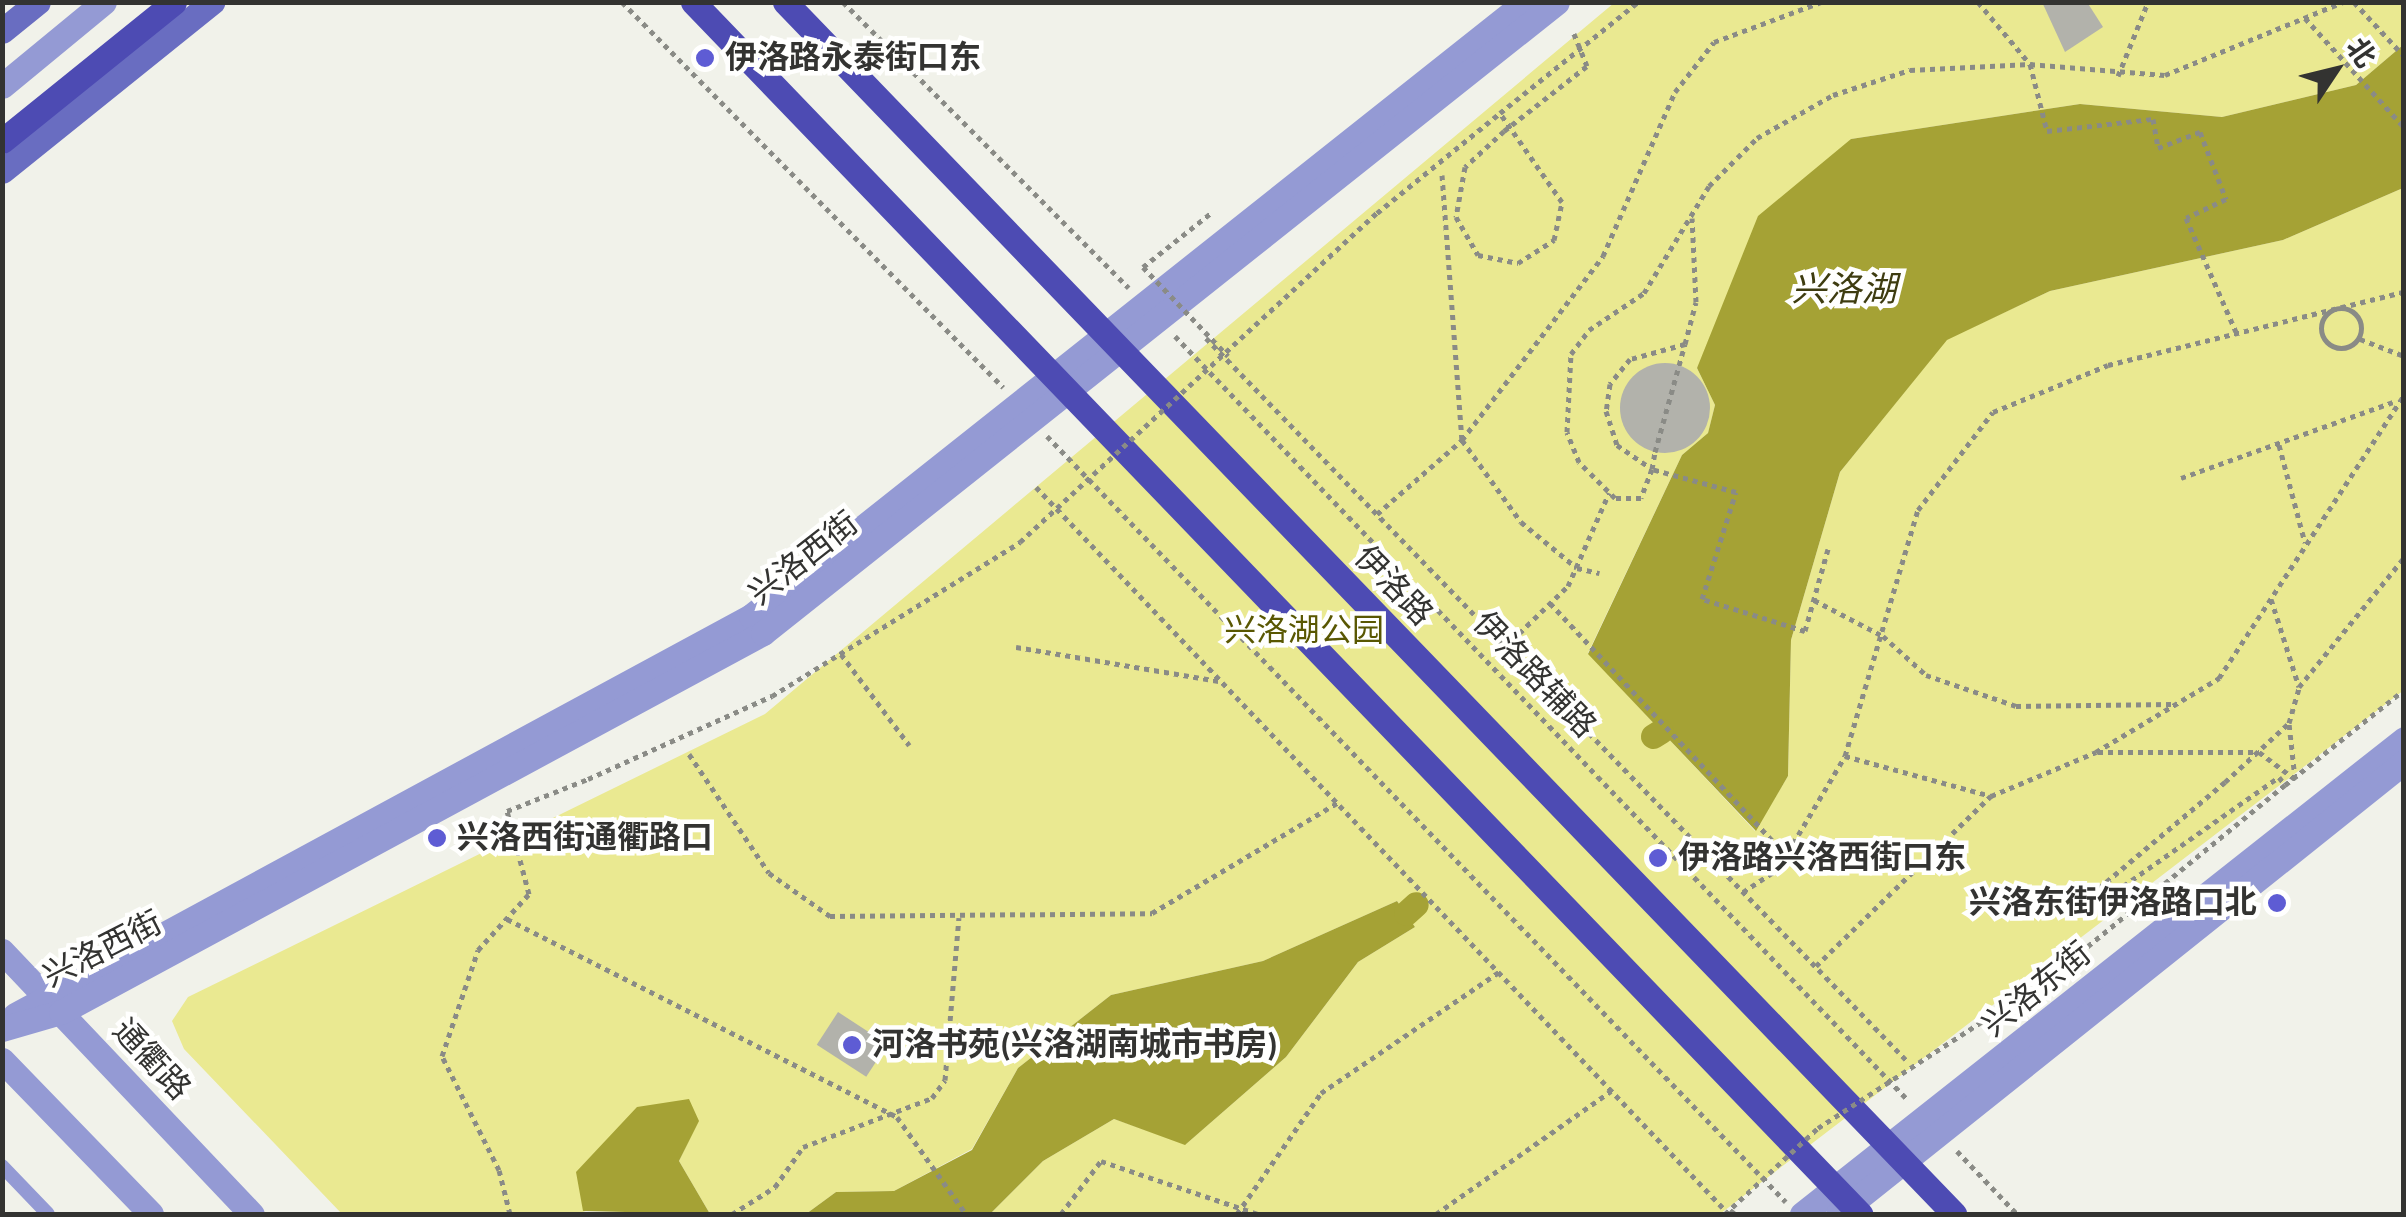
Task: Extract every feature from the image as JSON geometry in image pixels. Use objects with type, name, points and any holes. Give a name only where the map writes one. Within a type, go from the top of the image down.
[{"type":"main road","points":[[2,31],[38,2]]},
{"type":"main road","points":[[2,141],[174,2]]},
{"type":"main road","points":[[2,171],[212,2]]},
{"type":"main road","points":[[693,2],[1067,384],[1846,1206]]},
{"type":"main road","name":"伊洛路","points":[[784,2],[1954,1214]]},
{"type":"street","points":[[2,86],[104,2]]},
{"type":"street","name":"兴洛西街","points":[[1156,316],[1525,2]]},
{"type":"street","name":"兴洛西街","points":[[2,1025],[53,1004],[752,616],[1117,347],[1558,2]]},
{"type":"street","name":"兴洛东街","points":[[1934,1127],[2404,739]]},
{"type":"street","name":"兴洛东街","points":[[1800,1214],[1846,1206],[1897,1154],[2404,762]]},
{"type":"street","name":"通衢路","points":[[2,951],[252,1214]]},
{"type":"street","points":[[2,1060],[151,1214]]},
{"type":"lane","points":[[5,1172],[48,1214]]},
{"type":"path","name":"伊洛路辅路","points":[[843,2],[1156,316],[2017,1214]]},
{"type":"path","points":[[510,1214],[500,1170],[442,1056],[478,950],[528,894],[507,811],[772,696],[922,610],[1084,489],[1377,213],[1638,2]]},
{"type":"path","points":[[1376,515],[1462,440],[1603,256],[1675,92],[1714,42],[1822,2]]},
{"type":"path","points":[[1978,2],[2030,64],[2047,131],[2152,119],[2158,148],[2200,132],[2226,198],[2186,218],[2236,332]]},
{"type":"path","points":[[2118,76],[2148,2]]},
{"type":"path","points":[[1692,215],[1696,302],[1652,469],[1640,498],[1610,493],[1578,462],[1563,379],[1589,330],[1644,293],[1692,215],[1757,138],[1832,96],[1910,70],[2030,64],[2118,76],[2165,74],[2343,2]]},
{"type":"path","points":[[2354,2],[2404,56]]},
{"type":"path","points":[[2305,18],[2404,128]]},
{"type":"path","points":[[1500,113],[1562,202],[1554,240],[1518,263],[1478,254],[1456,217],[1465,167],[1504,131],[1587,66],[1574,34]]},
{"type":"path","points":[[1442,175],[1462,440],[1521,522],[1577,568],[1598,572]]},
{"type":"path","points":[[1211,214],[1142,267],[1228,356]]},
{"type":"path","points":[[1744,892],[1786,855],[1845,756],[1918,510],[1993,412],[2108,365],[2404,292]]},
{"type":"path","points":[[2337,308],[2356,314],[2358,339]]},
{"type":"path","points":[[2337,308],[2322,320],[2324,340],[2342,348],[2358,339],[2404,356]]},
{"type":"path","points":[[1206,338],[1908,1062]]},
{"type":"path","points":[[1685,344],[1630,360],[1610,384],[1606,411],[1616,446],[1652,469],[1736,492],[1702,599],[1806,631],[1828,549]]},
{"type":"path","points":[[2181,478],[2404,395]]},
{"type":"path","points":[[1816,966],[1990,796],[2096,752],[2219,678],[2396,401]]},
{"type":"path","points":[[2278,445],[2306,545]]},
{"type":"path","points":[[1036,487],[1729,1212],[1818,1128],[2050,978],[2404,690]]},
{"type":"path","points":[[1505,647],[1550,603],[1577,568],[1610,493]]},
{"type":"path","points":[[2096,752],[2259,752],[2295,779],[2289,723],[2299,687],[2404,558]]},
{"type":"path","points":[[1814,600],[1883,636],[1926,675],[2016,706],[2175,704]]},
{"type":"path","points":[[2270,600],[2299,687]]},
{"type":"path","points":[[1550,603],[1786,855]]},
{"type":"path","points":[[1016,647],[1223,681]]},
{"type":"path","points":[[842,654],[909,745]]},
{"type":"path","points":[[2285,785],[2278,777],[2098,903],[2098,888],[2289,723]]},
{"type":"path","points":[[690,754],[769,873],[830,916],[958,918],[1152,913],[1339,802]]},
{"type":"path","points":[[1845,756],[1990,796]]},
{"type":"path","points":[[1430,832],[1800,1214]]},
{"type":"path","points":[[734,1213],[775,1187],[803,1147],[897,1116],[945,1080],[958,918]]},
{"type":"path","points":[[507,919],[897,1116],[966,1214]]},
{"type":"path","points":[[1237,1212],[1321,1093],[1499,972]]},
{"type":"path","points":[[1436,1214],[1612,1091]]},
{"type":"path","points":[[1062,1214],[1101,1161],[1237,1212],[1258,1214]]},
{"type":"green space","name":"兴洛湖公园","points":[[1614,3],[2403,3],[2403,45],[2356,85],[2222,117],[2080,104],[1851,139],[1697,368],[1715,405],[1708,433],[1682,455],[1588,653],[1755,831],[1788,776],[1791,640],[1840,472],[1947,339],[2050,291],[2283,240],[2403,188],[2404,690],[1720,1214],[990,1214],[1043,1161],[1114,1119],[1186,1144],[1286,1057],[1358,962],[1415,927],[1397,901],[1263,961],[1111,995],[1018,1068],[972,1149],[894,1191],[836,1192],[806,1214],[710,1214],[679,1161],[698,1121],[583,1211],[592,1214],[342,1214],[184,1049],[172,1021],[188,997],[765,714]]},
{"type":"water","name":"兴洛湖","points":[[2403,45],[2403,188],[2283,240],[2050,291],[1947,340],[1840,472],[1791,640],[1788,776],[1756,831],[1588,654],[1682,455],[1708,433],[1715,405],[1697,368],[1758,216],[1851,139],[2080,104],[2222,117],[2356,85]]},
{"type":"water","points":[[1397,901],[1415,927],[1358,962],[1286,1057],[1185,1145],[1114,1119],[1043,1161],[990,1214],[806,1214],[836,1192],[894,1191],[972,1150],[1018,1068],[1111,995],[1263,961]]},
{"type":"water","points":[[689,1099],[699,1121],[679,1161],[710,1214],[583,1211],[576,1172],[637,1107]]},
{"type":"building","points":[[2042,2],[2087,2],[2103,27],[2065,52]]},
{"type":"building","points":[[1665,363],[1697,376],[1710,408],[1697,440],[1665,453],[1633,440],[1620,408],[1633,376]]},
{"type":"building","name":"河洛书苑(兴洛湖南城市书房)","points":[[838,1012],[887,1044],[866,1077],[817,1045]]},
{"type":"waterway","points":[[1653,736],[1661,731]]},
{"type":"waterway","points":[[1406,913],[1416,904]]},
{"type":"place","name":"伊洛路永泰街口东","points":[[705,58]]},
{"type":"place","name":"兴洛西街通衢路口","points":[[437,838]]},
{"type":"place","name":"伊洛路兴洛西街口东","points":[[1658,858]]},
{"type":"place","name":"兴洛东街伊洛路口北","points":[[2277,903]]},
{"type":"place","name":"河洛书苑(兴洛湖南城市书房)","points":[[852,1045]]}]
